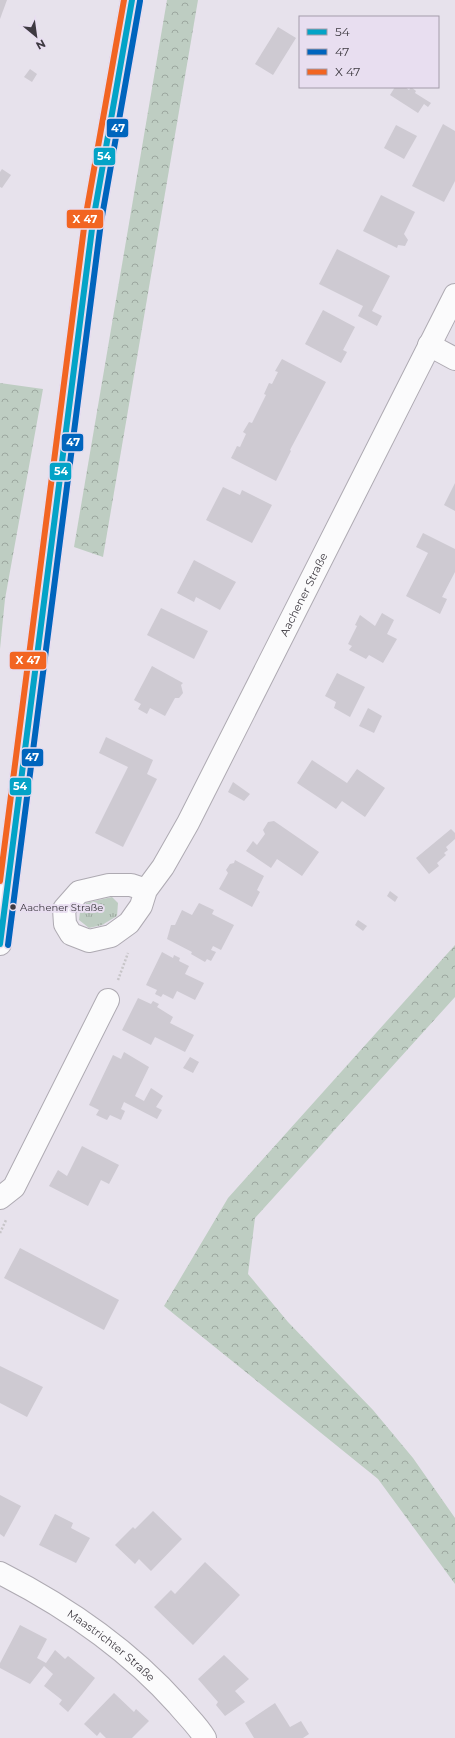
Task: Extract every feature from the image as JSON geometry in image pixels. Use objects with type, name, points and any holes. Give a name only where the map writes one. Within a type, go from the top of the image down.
[{"type":"street","points":[[0,944],[93,220],[132,0]]},
{"type":"street","name":"Aachener Straße","points":[[146,890],[131,885],[109,885],[79,892],[64,909],[65,924],[71,934],[89,941],[110,936],[129,923],[141,906],[146,890],[163,867],[188,823],[455,295]]},
{"type":"street","points":[[429,346],[455,359]]},
{"type":"street","points":[[0,1198],[14,1187],[108,1000]]},
{"type":"street","name":"Maastrichter Straße","points":[[0,1573],[64,1608],[111,1641],[158,1683],[205,1738]]},
{"type":"path","points":[[108,1000],[124,967],[134,937],[129,923]]},
{"type":"green space","points":[[167,0],[198,0],[103,557],[74,547]]},
{"type":"green space","points":[[0,383],[43,389],[5,599],[0,649]]},
{"type":"green space","points":[[112,897],[118,903],[117,916],[102,925],[89,928],[79,920],[80,912],[86,903]]},
{"type":"green space","points":[[455,945],[455,997],[255,1218],[248,1274],[288,1322],[373,1410],[413,1458],[455,1518],[455,1584],[378,1479],[164,1306],[228,1198]]},
{"type":"building","points":[[0,0],[7,0],[0,19]]},
{"type":"building","points":[[278,27],[296,38],[273,75],[255,64]]},
{"type":"building","points":[[30,69],[37,74],[32,82],[24,77]]},
{"type":"building","points":[[394,88],[406,88],[409,90],[412,88],[416,91],[415,93],[431,103],[428,107],[424,104],[418,113],[390,95]]},
{"type":"building","points":[[443,124],[455,131],[455,181],[444,202],[412,186]]},
{"type":"building","points":[[396,125],[417,136],[404,159],[384,148]]},
{"type":"building","points":[[2,169],[11,175],[2,188],[0,187],[0,172]]},
{"type":"building","points":[[381,195],[415,212],[404,234],[408,240],[405,246],[398,245],[397,248],[363,231]]},
{"type":"building","points":[[337,249],[390,276],[372,311],[382,316],[377,326],[358,316],[363,306],[319,284]]},
{"type":"building","points":[[323,310],[355,327],[343,350],[347,352],[341,363],[305,344]]},
{"type":"building","points":[[282,359],[326,382],[290,450],[291,451],[276,481],[231,458],[237,446],[240,447],[246,434],[243,432],[249,422],[252,423],[266,395],[264,394],[269,383],[272,384],[278,372],[275,371]]},
{"type":"building","points":[[455,483],[455,511],[444,505]]},
{"type":"building","points":[[223,487],[240,495],[242,490],[272,505],[252,543],[206,520]]},
{"type":"building","points":[[423,533],[455,549],[455,572],[442,597],[447,599],[440,614],[406,596],[428,553],[416,547]]},
{"type":"building","points":[[194,560],[236,582],[220,610],[196,597],[194,602],[177,593]]},
{"type":"building","points":[[161,608],[208,631],[194,659],[147,635]]},
{"type":"building","points":[[382,613],[394,620],[387,634],[397,639],[383,663],[369,655],[366,659],[349,650],[352,646],[348,644],[357,626],[355,625],[360,615],[375,626]]},
{"type":"building","points":[[152,666],[183,683],[181,685],[183,693],[179,698],[175,698],[165,716],[150,708],[147,714],[138,709],[141,704],[134,700]]},
{"type":"building","points":[[337,673],[365,687],[350,717],[334,708],[336,702],[325,696]]},
{"type":"building","points":[[368,708],[382,716],[374,733],[359,726]]},
{"type":"building","points":[[106,737],[153,760],[147,774],[157,779],[123,847],[95,833],[128,767],[99,753]]},
{"type":"building","points":[[312,760],[347,783],[357,769],[385,788],[365,817],[342,801],[336,809],[297,783]]},
{"type":"building","points":[[233,782],[250,794],[244,801],[228,792]]},
{"type":"building","points":[[274,821],[319,852],[302,876],[277,859],[271,868],[246,851],[253,841],[257,845],[265,834],[263,830],[268,822]]},
{"type":"building","points":[[451,829],[455,833],[455,839],[446,847],[448,850],[444,853],[446,855],[437,863],[439,866],[429,874],[416,858]]},
{"type":"building","points":[[235,860],[264,876],[257,890],[260,892],[252,907],[219,889],[228,873],[226,870],[230,864],[234,863]]},
{"type":"building","points":[[390,891],[398,897],[395,902],[387,896]]},
{"type":"building","points":[[199,903],[214,910],[212,914],[234,925],[221,950],[213,946],[211,950],[216,952],[211,961],[207,959],[205,962],[191,954],[192,952],[167,939],[171,925],[175,925],[182,910],[192,915]]},
{"type":"building","points":[[358,920],[367,926],[363,931],[355,925]]},
{"type":"building","points":[[162,952],[173,958],[174,955],[180,958],[179,961],[189,966],[185,974],[204,983],[195,1000],[177,991],[173,999],[163,994],[161,997],[155,994],[157,990],[146,985]]},
{"type":"building","points":[[138,998],[151,1004],[153,1001],[159,1004],[157,1007],[173,1017],[170,1023],[194,1035],[185,1052],[155,1037],[151,1045],[122,1030]]},
{"type":"building","points":[[124,1052],[149,1067],[135,1096],[144,1101],[151,1088],[163,1096],[156,1107],[162,1110],[157,1119],[124,1102],[121,1109],[125,1111],[121,1120],[110,1115],[107,1120],[96,1115],[99,1110],[89,1105],[113,1055],[121,1059]]},
{"type":"building","points":[[190,1057],[199,1062],[193,1073],[183,1068]]},
{"type":"building","points":[[82,1146],[119,1165],[109,1184],[101,1180],[88,1206],[49,1186],[58,1170],[67,1176]]},
{"type":"building","points":[[20,1248],[119,1300],[104,1330],[4,1278]]},
{"type":"building","points":[[0,1366],[43,1387],[27,1417],[0,1403]]},
{"type":"building","points":[[0,1495],[21,1506],[4,1537],[0,1534]]},
{"type":"building","points":[[153,1511],[182,1539],[151,1571],[139,1559],[135,1564],[115,1545],[133,1527],[135,1529]]},
{"type":"building","points":[[55,1514],[73,1523],[71,1528],[90,1538],[76,1563],[39,1545]]},
{"type":"building","points":[[205,1562],[240,1595],[193,1645],[154,1607],[171,1590],[175,1594]]},
{"type":"building","points":[[20,1625],[47,1639],[37,1658],[46,1663],[55,1650],[65,1659],[68,1656],[95,1678],[68,1712],[59,1704],[62,1700],[44,1686],[53,1674],[44,1666],[30,1684],[0,1668],[0,1663]]},
{"type":"building","points":[[224,1655],[249,1679],[235,1691],[245,1702],[225,1716],[216,1705],[218,1702],[198,1679]]},
{"type":"building","points":[[114,1693],[134,1712],[136,1709],[149,1721],[132,1738],[106,1738],[100,1732],[97,1736],[84,1724]]},
{"type":"building","points":[[275,1703],[290,1727],[301,1721],[309,1734],[303,1738],[254,1738],[245,1723]]},
{"type":"transit line","points":[[0,881],[85,220],[124,0]]},
{"type":"transit line","name":"54","points":[[0,944],[93,221],[132,0]]},
{"type":"transit line","name":"47","points":[[8,945],[101,222],[140,1]]},
{"type":"place","name":"Aachener Straße","points":[[13,907]]}]
